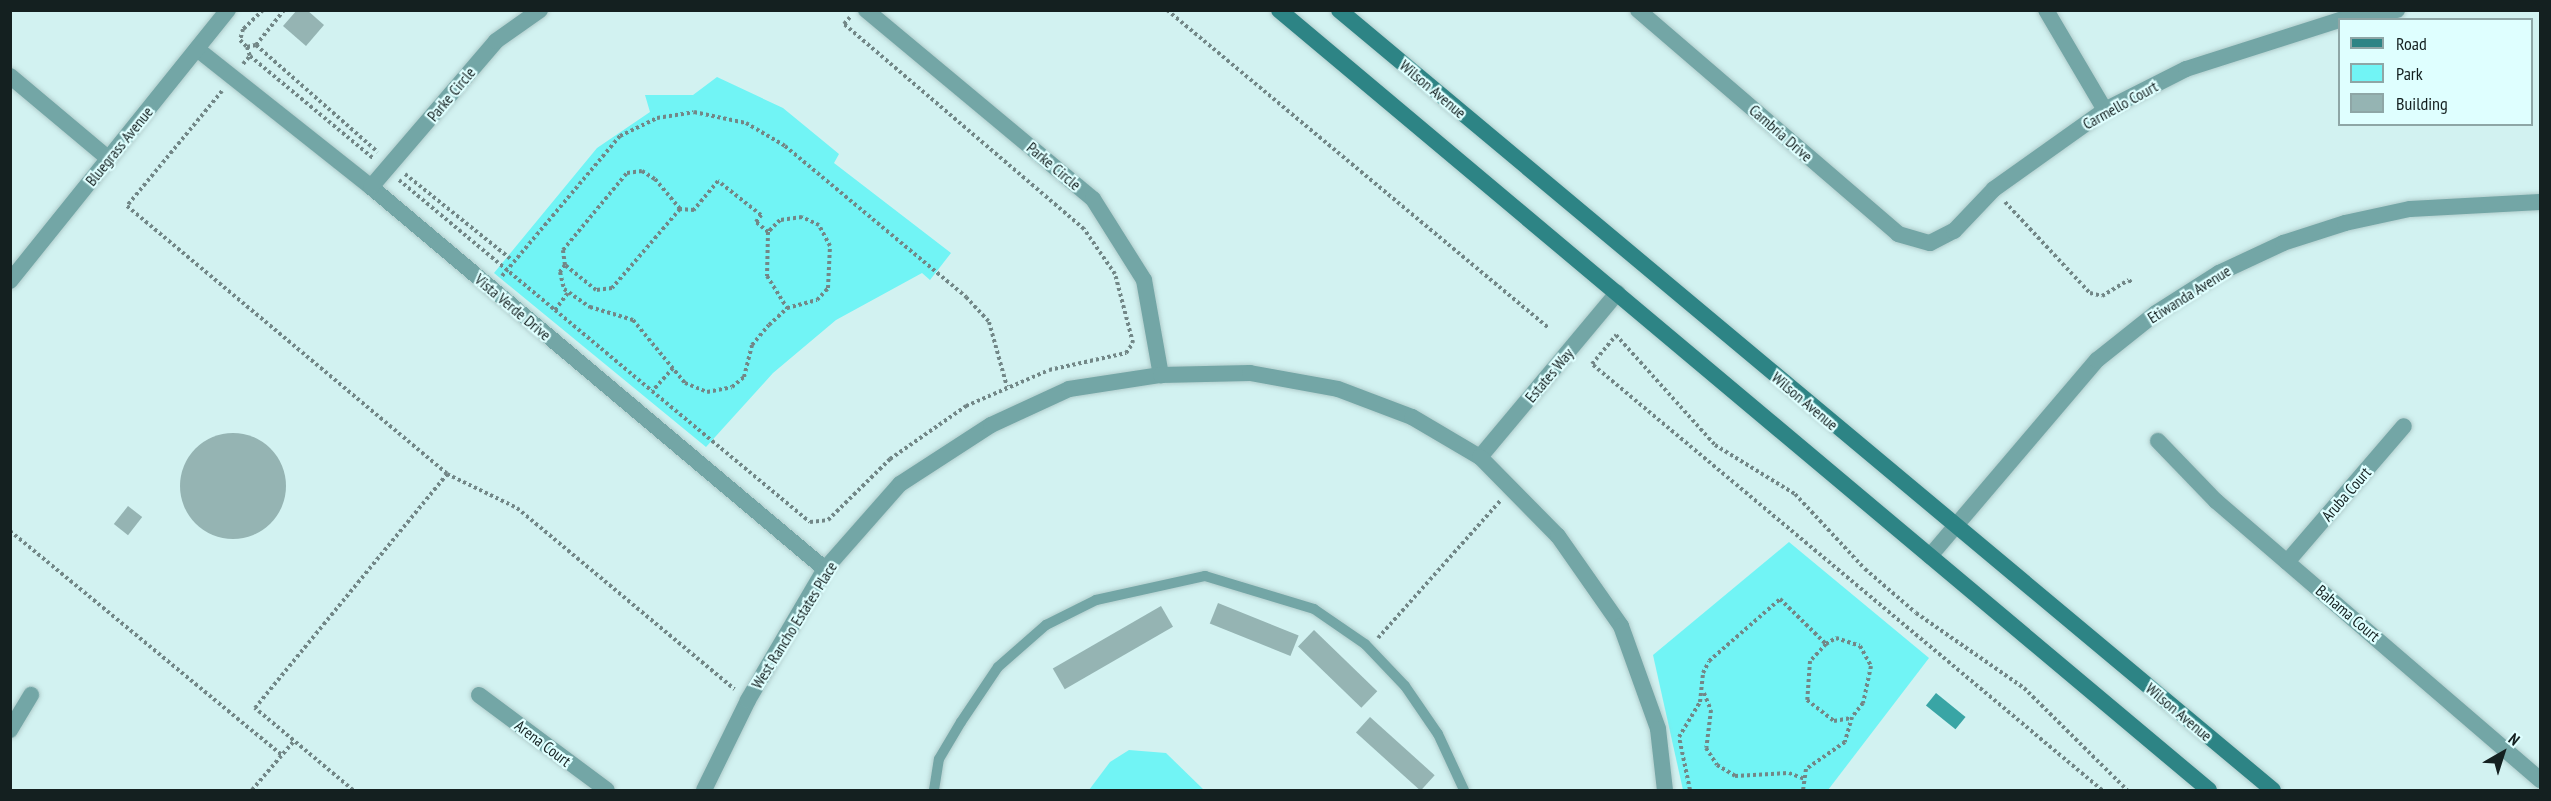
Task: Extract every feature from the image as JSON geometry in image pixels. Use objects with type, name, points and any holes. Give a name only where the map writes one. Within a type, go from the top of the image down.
[{"type":"main road","points":[[1279,10],[2209,790]]},
{"type":"main road","name":"Wilson Avenue","points":[[1339,10],[2273,790]]},
{"type":"street","name":"Bluegrass Avenue","points":[[10,281],[228,10]]},
{"type":"street","name":"Parke Circle","points":[[371,188],[496,41],[540,10]]},
{"type":"street","name":"Parke Circle","points":[[866,10],[1093,199],[1144,280],[1161,375]]},
{"type":"street","name":"Cambria Drive","points":[[1638,10],[1898,234],[1930,243]]},
{"type":"street","points":[[2046,10],[2105,110]]},
{"type":"street","points":[[2355,18],[2397,10]]},
{"type":"street","name":"Carmello Court","points":[[1930,243],[1973,216],[1994,189],[2105,110],[2186,69],[2338,21]]},
{"type":"street","name":"Vista Verde Drive","points":[[197,49],[371,188],[825,569]]},
{"type":"street","points":[[10,76],[109,159]]},
{"type":"street","name":"Etiwanda Avenue","points":[[1930,556],[2097,360],[2156,313],[2219,273],[2283,243],[2355,221],[2410,209],[2541,202]]},
{"type":"street","name":"Estates Way","points":[[1480,457],[1617,293]]},
{"type":"street","name":"West Rancho Estates Place","points":[[704,790],[748,700],[825,569],[900,484],[991,425],[1069,389],[1161,375],[1250,373],[1338,389],[1412,417],[1480,457],[1558,536],[1621,626],[1658,729],[1665,790]]},
{"type":"street","name":"Aruba Court","points":[[2287,562],[2404,426]]},
{"type":"street","name":"Bahama Court","points":[[2158,441],[2216,501],[2541,780]]},
{"type":"street","name":"Arena Court","points":[[479,694],[607,790]]},
{"type":"street","points":[[10,730],[31,695]]},
{"type":"lane","points":[[934,790],[939,759],[998,666],[1046,625],[1096,600],[1205,576],[1314,609],[1369,648],[1438,734],[1464,790]]},
{"type":"path","points":[[263,10],[243,29],[240,40],[247,47],[250,56],[810,522],[828,520],[870,475],[930,428],[1007,387],[1126,353],[1133,343],[1115,274],[1056,201],[844,24],[855,10]]},
{"type":"path","points":[[247,47],[256,45],[284,10]]},
{"type":"path","points":[[1167,10],[1548,328]]},
{"type":"path","points":[[250,56],[127,206],[447,474],[517,508],[748,700]]},
{"type":"path","points":[[512,260],[620,136],[657,118],[694,112],[746,123],[785,146],[980,311],[996,340],[1007,387]]},
{"type":"path","points":[[768,232],[756,222],[761,215],[718,181],[694,210],[680,209],[655,179],[642,171],[627,173],[563,250],[565,265],[560,280],[568,293],[590,307],[633,320],[673,368],[699,390],[732,387],[744,377],[757,338],[787,308],[817,300],[828,288],[831,252],[824,232],[810,220],[780,220],[768,232],[767,276],[787,308]]},
{"type":"path","points":[[1994,189],[2079,286],[2102,296],[2129,280],[2132,284]]},
{"type":"path","points":[[565,265],[597,290],[612,288],[680,209]]},
{"type":"path","points":[[555,310],[568,293]]},
{"type":"path","points":[[2102,790],[1592,364],[1616,335],[1715,445],[1796,494],[1865,569],[1916,613],[2024,688],[2127,790]]},
{"type":"path","points":[[652,390],[673,368]]},
{"type":"path","points":[[353,790],[255,708],[447,474]]},
{"type":"path","points":[[1369,648],[1511,489]]},
{"type":"path","points":[[10,531],[282,755]]},
{"type":"path","points":[[1805,779],[1789,773],[1735,776],[1717,765],[1706,748],[1711,710],[1700,686],[1709,661],[1780,599],[1826,644]]},
{"type":"path","points":[[1803,790],[1812,762],[1845,742],[1852,717],[1870,682],[1869,659],[1860,646],[1843,639],[1826,644],[1810,662],[1807,700],[1834,721],[1852,717]]},
{"type":"path","points":[[1690,790],[1679,737],[1704,692]]},
{"type":"path","points":[[252,790],[294,741]]},
{"type":"green space","points":[[717,77],[783,108],[839,154],[834,163],[951,253],[930,280],[922,273],[836,320],[773,373],[706,447],[494,273],[597,148],[650,112],[645,95],[693,95]]},
{"type":"green space","points":[[1789,542],[1929,658],[1828,790],[1683,790],[1653,655]]},
{"type":"green space","points":[[1129,750],[1166,753],[1204,790],[1089,790],[1110,762]]},
{"type":"shaded area","points":[[1936,693],[1966,717],[1955,729],[1926,705]]},
{"type":"building","points":[[297,10],[307,10],[324,25],[306,46],[283,26]]},
{"type":"building","points":[[233,433],[253,437],[270,449],[282,466],[286,486],[282,506],[270,523],[253,535],[233,539],[213,535],[196,523],[184,506],[180,486],[184,466],[196,449],[213,437]]},
{"type":"building","points":[[128,506],[142,517],[128,535],[114,524]]},
{"type":"building","points":[[1218,603],[1299,636],[1290,656],[1210,623]]},
{"type":"building","points":[[1161,606],[1173,627],[1065,689],[1053,668]]},
{"type":"building","points":[[1314,630],[1377,691],[1361,708],[1298,647]]},
{"type":"building","points":[[1370,717],[1435,775],[1420,790],[1356,733]]}]
